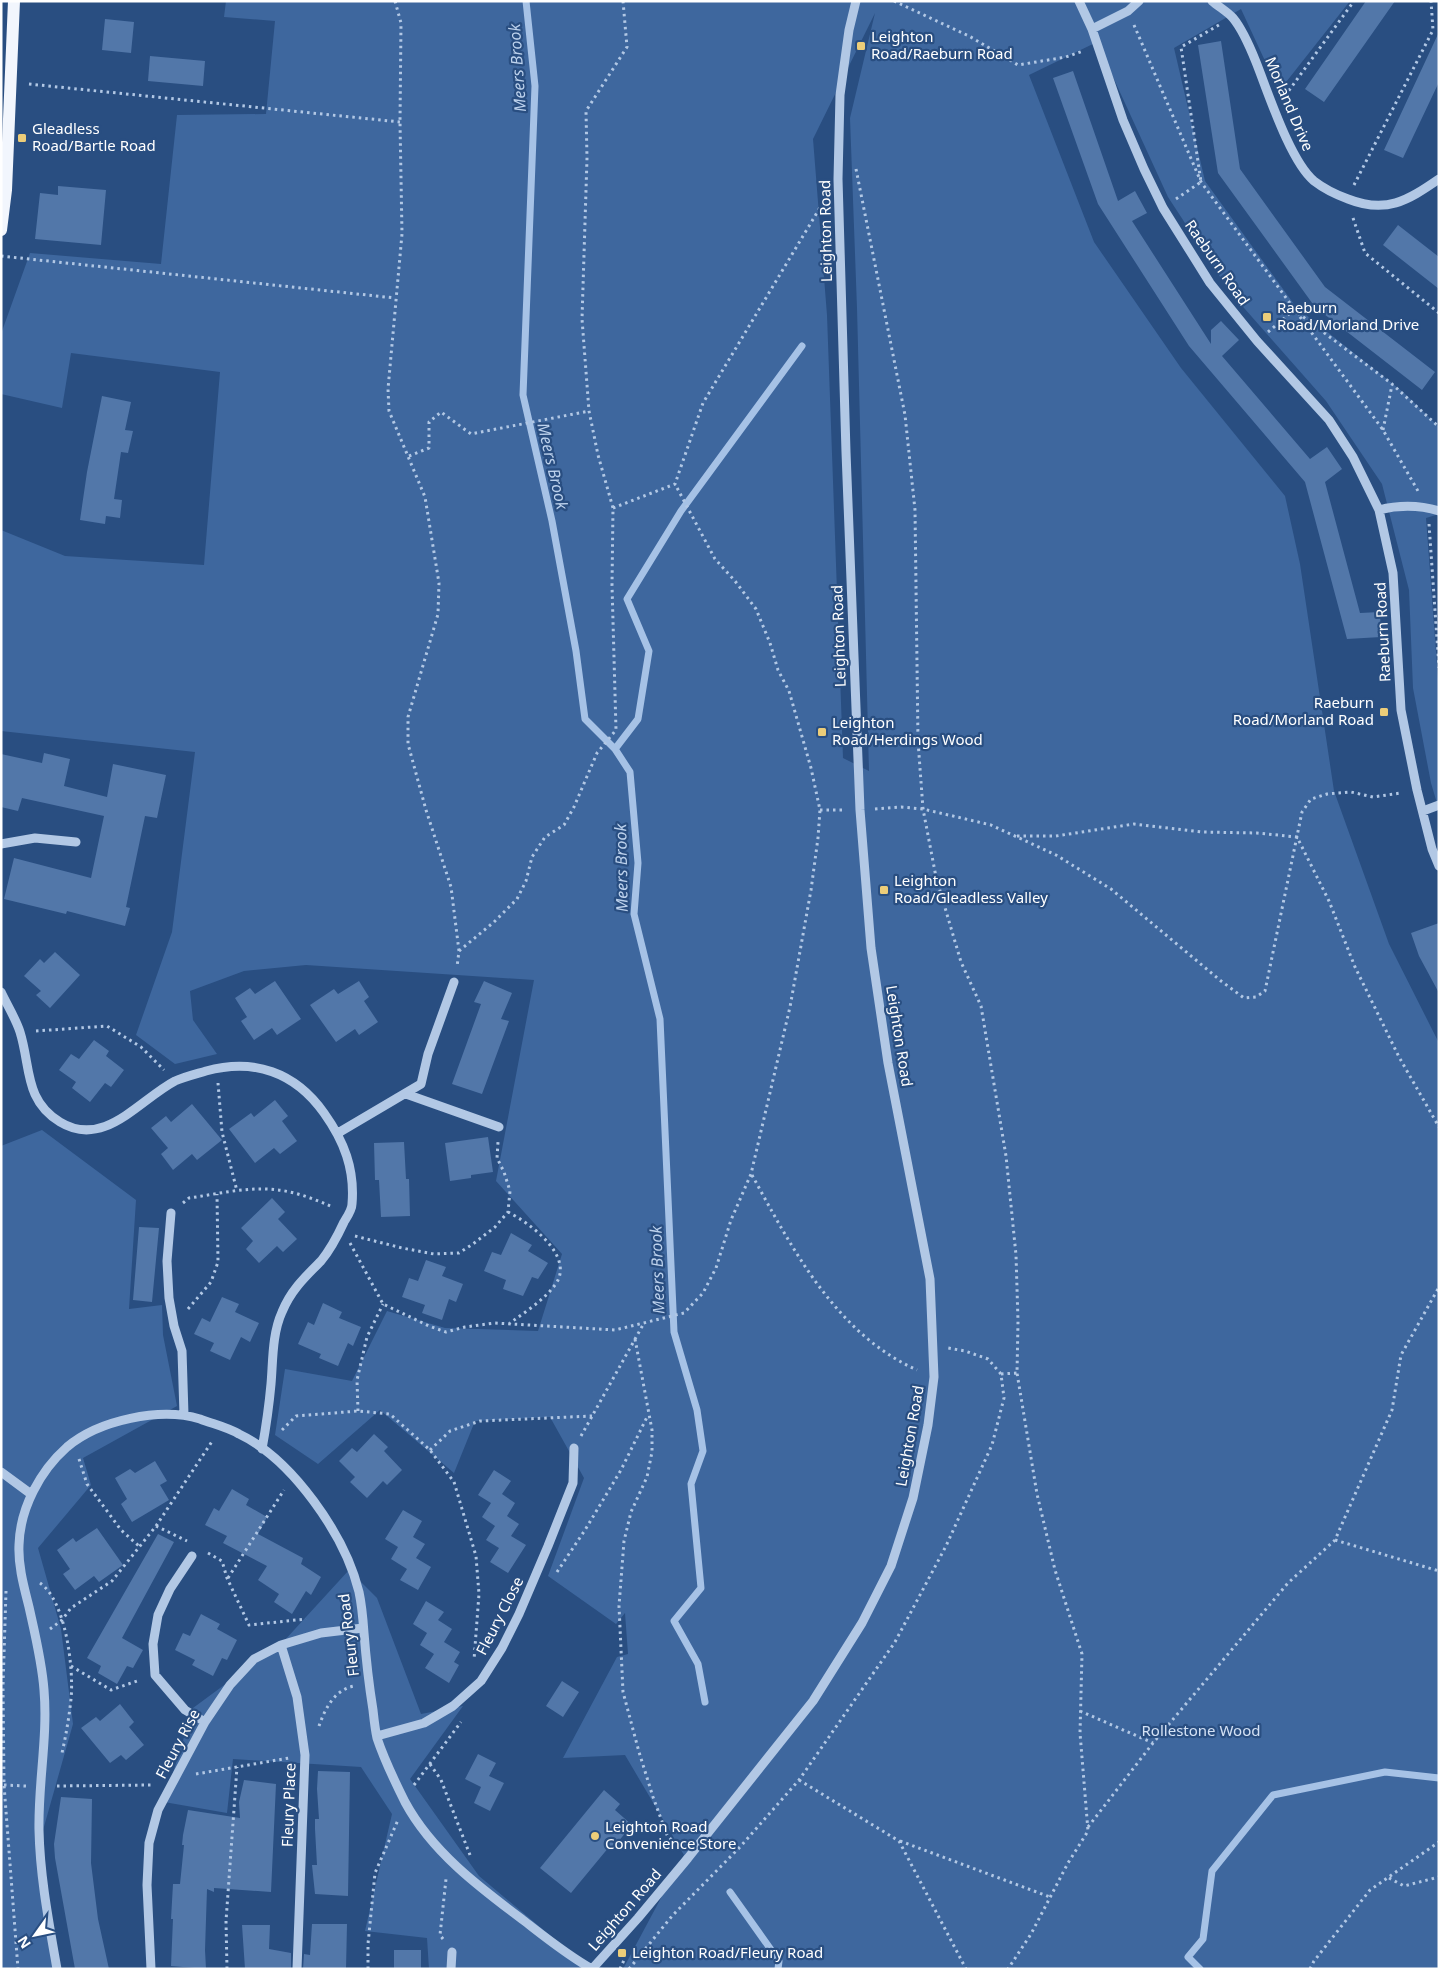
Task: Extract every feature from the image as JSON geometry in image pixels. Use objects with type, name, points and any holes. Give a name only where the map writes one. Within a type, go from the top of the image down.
[{"type":"main road","points":[[1,230],[6,190],[14,1]]},
{"type":"street","name":"Leighton Road","points":[[592,1969],[688,1858],[813,1701],[862,1623],[890,1566],[913,1498],[928,1425],[934,1377],[930,1279],[888,1063],[871,948],[860,810],[846,452],[838,179],[840,95],[856,1]]},
{"type":"street","name":"Raeburn Road","points":[[1079,1],[1098,46],[1123,120],[1163,208],[1210,283],[1257,341],[1329,420],[1353,457],[1379,510],[1394,573],[1401,710],[1422,811],[1432,850],[1439,866]]},
{"type":"street","points":[[1092,30],[1128,11],[1139,1]]},
{"type":"street","name":"Morland Drive","points":[[1212,1],[1233,18],[1250,46],[1299,163],[1314,181],[1347,199],[1365,206],[1387,206],[1413,196],[1439,179]]},
{"type":"street","points":[[1379,510],[1396,506],[1428,508],[1439,511]]},
{"type":"street","points":[[1422,811],[1439,805]]},
{"type":"street","points":[[2,845],[35,838],[76,842]]},
{"type":"street","points":[[338,1133],[421,1084],[428,1054],[454,982]]},
{"type":"street","points":[[1,992],[20,1032],[32,1089],[45,1110],[60,1122],[80,1131],[99,1129],[119,1120],[175,1081],[219,1068],[251,1066],[276,1072],[299,1085],[320,1107],[338,1133],[346,1151],[351,1172],[352,1206],[340,1232],[322,1259],[292,1291],[280,1314],[275,1338],[268,1414],[262,1449]]},
{"type":"street","points":[[406,1094],[499,1127]]},
{"type":"street","points":[[171,1214],[167,1260],[169,1298],[174,1326],[182,1351],[184,1415]]},
{"type":"street","name":"Fleury Road","points":[[57,1969],[42,1881],[39,1830],[40,1786],[45,1738],[44,1688],[36,1638],[21,1575],[19,1544],[24,1520],[31,1494],[42,1476],[57,1456],[73,1442],[111,1423],[144,1417],[184,1415],[242,1435],[287,1468],[316,1504],[331,1527],[347,1558],[358,1588],[377,1736],[410,1810],[447,1858],[483,1890],[572,1958],[592,1969]]},
{"type":"street","name":"Fleury Close","points":[[377,1736],[424,1723],[453,1706],[481,1681],[502,1648],[530,1589],[573,1483],[574,1448]]},
{"type":"street","points":[[1,1472],[31,1494]]},
{"type":"street","points":[[192,1556],[170,1589],[158,1616],[153,1644],[155,1675],[185,1710],[205,1722]]},
{"type":"street","name":"Fleury Rise","points":[[151,1969],[147,1885],[150,1843],[158,1810],[205,1722],[230,1685],[254,1659],[280,1645],[321,1632],[363,1628]]},
{"type":"street","name":"Fleury Place","points":[[280,1645],[297,1697],[305,1755],[297,1969]]},
{"type":"street","points":[[451,1969],[452,1952]]},
{"type":"path","points":[[395,1],[401,23],[402,234],[388,389],[389,411],[425,497],[439,582],[438,614],[408,717],[408,744],[426,810],[451,886],[459,951],[454,982]]},
{"type":"path","points":[[459,951],[494,922],[517,899],[526,881],[532,857],[545,837],[564,825],[598,753],[616,730],[612,585],[614,508],[598,455],[589,410],[582,319],[587,158],[586,111],[627,47],[622,1]]},
{"type":"path","points":[[894,1],[970,36],[1018,66],[1066,57],[1098,46]]},
{"type":"path","points":[[1276,110],[1354,1]]},
{"type":"path","points":[[1431,1],[1433,30],[1347,199],[1365,253],[1439,313]]},
{"type":"path","points":[[1128,11],[1201,182],[1383,430],[1428,508],[1439,668]]},
{"type":"path","points":[[1201,182],[1180,47],[1233,18]]},
{"type":"path","points":[[11,82],[400,122]]},
{"type":"path","points":[[855,164],[904,415],[914,501],[918,741],[923,809],[936,877],[961,962],[981,1006],[1006,1156],[1016,1255],[1018,1321],[1016,1372],[1037,1494],[1055,1570],[1082,1654],[1080,1733],[1088,1832],[1068,1863],[1031,1934],[1008,1969]]},
{"type":"path","points":[[340,1232],[352,1245],[383,1304],[446,1332],[465,1326],[488,1324],[615,1330],[684,1313],[703,1293],[716,1268],[731,1220],[751,1174],[790,1007],[811,890],[820,810],[811,768],[789,691],[778,670],[770,643],[756,609],[736,581],[715,559],[675,484],[703,403],[838,179]]},
{"type":"path","points":[[1163,208],[1201,182]]},
{"type":"path","points":[[1,256],[395,298]]},
{"type":"path","points":[[1257,341],[1294,310]]},
{"type":"path","points":[[1294,310],[1392,384],[1439,427]]},
{"type":"path","points":[[1383,430],[1392,384]]},
{"type":"path","points":[[409,456],[429,448],[429,422],[441,412],[472,434],[589,410]]},
{"type":"path","points":[[614,508],[675,484]]},
{"type":"path","points":[[923,809],[991,826],[1056,855],[1111,889],[1244,998],[1256,997],[1264,991],[1302,812],[1312,799],[1327,794],[1351,792],[1373,797],[1417,790]]},
{"type":"path","points":[[1014,836],[1056,836],[1134,824],[1202,832],[1257,833],[1297,837]]},
{"type":"path","points":[[1297,837],[1329,901],[1359,976],[1399,1057],[1439,1127]]},
{"type":"path","points":[[20,1032],[107,1026],[141,1048],[175,1081]]},
{"type":"path","points":[[219,1068],[218,1097],[222,1132],[236,1192]]},
{"type":"path","points":[[340,1232],[434,1254],[459,1253],[473,1244],[495,1227],[508,1212],[510,1191],[497,1158],[499,1127]]},
{"type":"path","points":[[751,1174],[786,1238],[816,1284],[843,1315],[876,1346],[904,1365],[934,1377]]},
{"type":"path","points":[[171,1214],[189,1198],[256,1189],[279,1190],[314,1199],[349,1214]]},
{"type":"path","points":[[174,1326],[211,1282],[218,1262],[217,1194]]},
{"type":"path","points":[[508,1212],[535,1229],[556,1254],[561,1270],[556,1284],[540,1300],[509,1324]]},
{"type":"path","points":[[1088,1828],[1153,1743],[1288,1583],[1335,1540],[1392,1410],[1401,1355],[1439,1287]]},
{"type":"path","points":[[358,1411],[357,1380],[367,1337],[383,1304]]},
{"type":"path","points":[[574,1448],[644,1323]]},
{"type":"path","points":[[635,1339],[652,1430],[652,1452],[647,1477],[631,1512],[624,1541],[620,1606],[623,1692],[639,1752],[666,1835],[688,1858]]},
{"type":"path","points":[[628,1969],[672,1916],[740,1847],[799,1780],[895,1642],[946,1546],[992,1445],[1004,1398],[1001,1374],[988,1358],[933,1345]]},
{"type":"path","points":[[1001,1374],[1016,1372]]},
{"type":"path","points":[[262,1449],[296,1416],[358,1411],[390,1414],[430,1450],[454,1482],[476,1556],[479,1594],[472,1689]]},
{"type":"path","points":[[530,1589],[546,1587],[585,1530],[621,1470],[648,1414]]},
{"type":"path","points":[[430,1450],[450,1431],[480,1421],[592,1416]]},
{"type":"path","points":[[36,1638],[62,1620],[71,1608],[112,1582],[156,1526],[208,1449],[220,1426]]},
{"type":"path","points":[[73,1442],[87,1484],[121,1530],[140,1547]]},
{"type":"path","points":[[227,1578],[293,1477]]},
{"type":"path","points":[[156,1526],[190,1543]]},
{"type":"path","points":[[1335,1540],[1439,1571]]},
{"type":"path","points":[[206,1552],[222,1562],[227,1578],[249,1625],[308,1619]]},
{"type":"path","points":[[6,1590],[3,1686],[4,1785],[18,1969]]},
{"type":"path","points":[[71,1666],[111,1690],[155,1675]]},
{"type":"path","points":[[4,1785],[40,1786],[174,1781],[305,1755],[310,1748],[324,1713],[337,1694],[350,1687],[369,1684]]},
{"type":"path","points":[[1080,1711],[1153,1743]]},
{"type":"path","points":[[404,1798],[463,1719]]},
{"type":"path","points":[[430,1764],[441,1780],[483,1890]]},
{"type":"path","points":[[227,1969],[226,1921],[237,1767]]},
{"type":"path","points":[[799,1780],[899,1841],[1050,1896]]},
{"type":"path","points":[[368,1969],[368,1944],[375,1873],[396,1821],[410,1810]]},
{"type":"path","points":[[899,1841],[966,1969]]},
{"type":"path","points":[[1310,1969],[1314,1961],[1370,1890],[1439,1842]]},
{"type":"path","points":[[447,1858],[440,1935],[452,1952]]},
{"type":"path","points":[[1389,1878],[1404,1886],[1439,1876]]},
{"type":"green space","name":"Rollestone Wood","points":[[226,1],[1350,1],[1279,91],[1241,9],[1174,48],[1205,181],[1296,307],[1403,392],[1439,427],[1439,514],[1426,518],[1439,692],[1439,810],[1431,783],[1413,688],[1409,590],[1382,484],[1326,401],[1230,292],[1168,197],[1097,42],[1029,75],[1094,242],[1181,368],[1285,496],[1300,564],[1334,791],[1389,944],[1439,1043],[1439,1969],[623,1969],[684,1855],[625,1755],[563,1758],[617,1657],[628,1654],[625,1613],[616,1624],[548,1576],[584,1478],[550,1417],[475,1421],[454,1473],[380,1410],[318,1464],[275,1435],[285,1369],[352,1381],[387,1311],[445,1328],[538,1331],[562,1254],[496,1181],[534,980],[306,965],[244,971],[190,991],[193,1020],[217,1054],[175,1064],[136,1035],[172,932],[195,752],[1,731],[1,530],[65,556],[204,565],[220,372],[71,353],[62,408],[1,394],[1,334],[30,253],[161,264],[177,115],[266,114],[275,21],[224,17]],"holes":[[[875,13],[850,118],[857,308],[869,771],[843,758],[827,315],[813,139]]]},
{"type":"green space","points":[[42,1130],[136,1200],[129,1309],[162,1305],[163,1335],[177,1406],[83,1458],[91,1485],[38,1548],[61,1629],[73,1724],[36,1855],[54,1969],[1,1969],[1,1146]]},
{"type":"green space","points":[[349,1570],[377,1598],[421,1714],[463,1706],[410,1779],[479,1876],[583,1963],[608,1969],[429,1969],[427,1938],[365,1931],[392,1814],[361,1767],[233,1759],[227,1813],[164,1802],[193,1708],[284,1641]]},
{"type":"building","points":[[1366,1],[1395,1],[1324,102],[1305,89]]},
{"type":"building","points":[[105,19],[134,22],[131,53],[102,50]]},
{"type":"building","points":[[1439,32],[1439,82],[1403,158],[1384,150]]},
{"type":"building","points":[[1221,41],[1240,169],[1325,287],[1435,372],[1422,390],[1315,307],[1218,173],[1198,45]]},
{"type":"building","points":[[150,56],[205,61],[203,86],[148,81]]},
{"type":"building","points":[[1073,71],[1118,201],[1135,191],[1147,213],[1132,221],[1211,344],[1211,330],[1221,321],[1239,340],[1222,356],[1310,459],[1327,447],[1342,469],[1325,482],[1360,613],[1380,612],[1381,637],[1347,639],[1305,482],[1189,346],[1098,204],[1053,78]]},
{"type":"building","points":[[58,186],[106,190],[101,245],[35,239],[40,193],[58,195]]},
{"type":"building","points":[[1398,225],[1439,257],[1439,289],[1383,245]]},
{"type":"building","points":[[102,396],[131,402],[125,430],[133,431],[128,453],[121,452],[114,499],[122,500],[120,518],[106,516],[105,524],[80,520]]},
{"type":"building","points":[[44,753],[70,759],[64,786],[107,797],[113,764],[166,775],[157,818],[145,816],[126,907],[130,908],[125,926],[67,911],[66,914],[4,899],[14,858],[91,878],[104,816],[22,798],[18,811],[1,807],[1,754],[42,763]]},
{"type":"building","points":[[1439,923],[1439,993],[1419,956],[1411,933]]},
{"type":"building","points":[[55,952],[80,975],[50,1008],[36,995],[41,991],[24,976],[40,959],[44,963]]},
{"type":"building","points":[[275,981],[301,1019],[277,1035],[272,1028],[254,1040],[241,1021],[247,1017],[235,998],[250,988],[255,994]]},
{"type":"building","points":[[359,981],[369,997],[364,1001],[378,1022],[359,1035],[355,1029],[336,1042],[310,1005],[334,989],[338,994]]},
{"type":"building","points":[[484,981],[512,993],[501,1019],[509,1021],[482,1094],[452,1084],[481,1004],[474,1002]]},
{"type":"building","points":[[94,1040],[109,1051],[106,1056],[124,1070],[111,1087],[105,1083],[90,1102],[72,1088],[76,1082],[59,1070],[71,1054],[79,1059]]},
{"type":"building","points":[[275,1100],[288,1116],[282,1121],[297,1141],[280,1154],[274,1148],[255,1163],[229,1129],[251,1113],[254,1117]]},
{"type":"building","points":[[192,1104],[222,1140],[197,1160],[192,1154],[173,1170],[161,1154],[168,1148],[151,1128],[166,1116],[171,1122]]},
{"type":"building","points":[[488,1137],[493,1172],[471,1175],[471,1178],[450,1181],[445,1143]]},
{"type":"building","points":[[404,1142],[406,1179],[409,1179],[410,1216],[381,1217],[379,1180],[375,1180],[374,1143]]},
{"type":"building","points":[[272,1198],[285,1212],[278,1219],[297,1239],[283,1252],[277,1246],[259,1263],[246,1249],[253,1241],[241,1228]]},
{"type":"building","points":[[139,1227],[159,1228],[152,1302],[133,1300]]},
{"type":"building","points":[[511,1233],[532,1245],[528,1251],[548,1263],[538,1279],[532,1277],[523,1296],[503,1289],[506,1280],[484,1271],[492,1252],[501,1255]]},
{"type":"building","points":[[426,1260],[446,1267],[442,1276],[463,1284],[456,1302],[449,1299],[442,1320],[422,1313],[425,1305],[402,1297],[409,1278],[418,1281]]},
{"type":"building","points":[[222,1297],[239,1304],[235,1312],[259,1323],[250,1342],[241,1337],[230,1360],[210,1351],[214,1343],[194,1334],[202,1318],[210,1322]]},
{"type":"building","points":[[323,1303],[342,1312],[339,1318],[361,1327],[353,1346],[348,1343],[338,1366],[319,1358],[321,1354],[298,1344],[308,1322],[314,1325]]},
{"type":"building","points":[[374,1434],[388,1447],[384,1451],[402,1470],[387,1485],[383,1481],[367,1498],[350,1482],[355,1477],[339,1461],[352,1448],[357,1452]]},
{"type":"building","points":[[155,1461],[167,1481],[160,1485],[169,1500],[132,1522],[121,1504],[127,1499],[115,1478],[130,1469],[135,1473]]},
{"type":"building","points":[[494,1470],[511,1481],[502,1494],[515,1503],[507,1516],[519,1524],[511,1536],[526,1545],[508,1573],[490,1562],[499,1548],[486,1540],[495,1526],[482,1517],[491,1503],[478,1495]]},
{"type":"building","points":[[232,1489],[249,1499],[246,1505],[267,1517],[258,1534],[303,1558],[301,1564],[321,1577],[311,1595],[306,1591],[292,1614],[274,1602],[279,1594],[258,1580],[267,1566],[223,1543],[227,1536],[205,1525],[214,1508],[219,1511]]},
{"type":"building","points":[[403,1510],[422,1521],[413,1537],[425,1544],[416,1558],[431,1567],[418,1590],[400,1580],[407,1569],[391,1559],[398,1547],[385,1539]]},
{"type":"building","points":[[97,1528],[123,1565],[99,1582],[94,1576],[75,1590],[63,1574],[70,1569],[57,1550],[73,1538],[76,1542]]},
{"type":"building","points":[[158,1534],[174,1542],[122,1638],[143,1650],[133,1668],[127,1666],[117,1684],[98,1673],[101,1666],[87,1658]]},
{"type":"building","points":[[426,1601],[444,1612],[438,1620],[452,1629],[444,1642],[460,1652],[454,1662],[459,1665],[449,1683],[425,1668],[434,1654],[420,1645],[427,1633],[413,1624]]},
{"type":"building","points":[[201,1614],[220,1624],[217,1629],[237,1640],[227,1660],[222,1658],[213,1676],[192,1665],[195,1660],[175,1650],[183,1633],[190,1636]]},
{"type":"building","points":[[562,1681],[579,1692],[563,1717],[546,1706]]},
{"type":"building","points":[[120,1704],[134,1722],[129,1727],[144,1745],[126,1760],[121,1755],[110,1763],[81,1728],[96,1717],[100,1721]]},
{"type":"building","points":[[478,1754],[496,1763],[489,1776],[504,1783],[490,1811],[474,1803],[481,1787],[465,1779]]},
{"type":"building","points":[[318,1771],[350,1772],[348,1896],[315,1894],[312,1865],[317,1865],[315,1819],[319,1819]]},
{"type":"building","points":[[244,1780],[276,1784],[271,1892],[214,1888],[214,1892],[207,1889],[206,1969],[171,1966],[173,1884],[180,1884],[184,1845],[182,1845],[183,1835],[188,1810],[240,1818],[239,1802]]},
{"type":"building","name":"Leighton Road Convenience Store","points":[[604,1790],[620,1804],[615,1810],[632,1825],[612,1849],[609,1847],[571,1893],[540,1868]]},
{"type":"building","points":[[61,1797],[92,1799],[91,1863],[98,1919],[109,1969],[75,1969],[55,1858],[54,1844]]},
{"type":"building","points":[[312,1924],[347,1924],[346,1969],[303,1969],[304,1954],[310,1955]]},
{"type":"building","points":[[242,1925],[270,1925],[269,1949],[291,1953],[291,1969],[245,1969]]},
{"type":"building","points":[[394,1950],[421,1950],[421,1969],[394,1969]]},
{"type":"waterway","name":"Meers Brook","points":[[526,1],[535,86],[523,395],[552,521],[576,651],[585,719],[615,749],[630,772],[638,863],[634,914],[660,1019],[674,1332],[697,1410],[703,1451],[691,1484],[701,1588],[674,1621],[698,1664],[705,1702]]},
{"type":"waterway","points":[[615,749],[638,719],[649,651],[627,599],[681,511],[802,346]]},
{"type":"waterway","points":[[1200,1969],[1188,1957],[1203,1939],[1212,1871],[1273,1795],[1385,1772],[1439,1778]]},
{"type":"waterway","name":"Meers Brook","points":[[730,1892],[779,1961],[778,1969]]},
{"type":"place","name":"Leighton Road/Raeburn Road","points":[[861,46]]},
{"type":"place","name":"Gleadless Road/Bartle Road","points":[[22,138]]},
{"type":"place","name":"Raeburn Road/Morland Drive","points":[[1267,317]]},
{"type":"place","name":"Raeburn Road/Morland Road","points":[[1384,712]]},
{"type":"place","name":"Leighton Road/Herdings Wood","points":[[822,732]]},
{"type":"place","name":"Leighton Road/Gleadless Valley","points":[[884,890]]},
{"type":"place","name":"Leighton Road Convenience Store","points":[[595,1836]]},
{"type":"place","name":"Leighton Road/Fleury Road","points":[[622,1953]]}]
